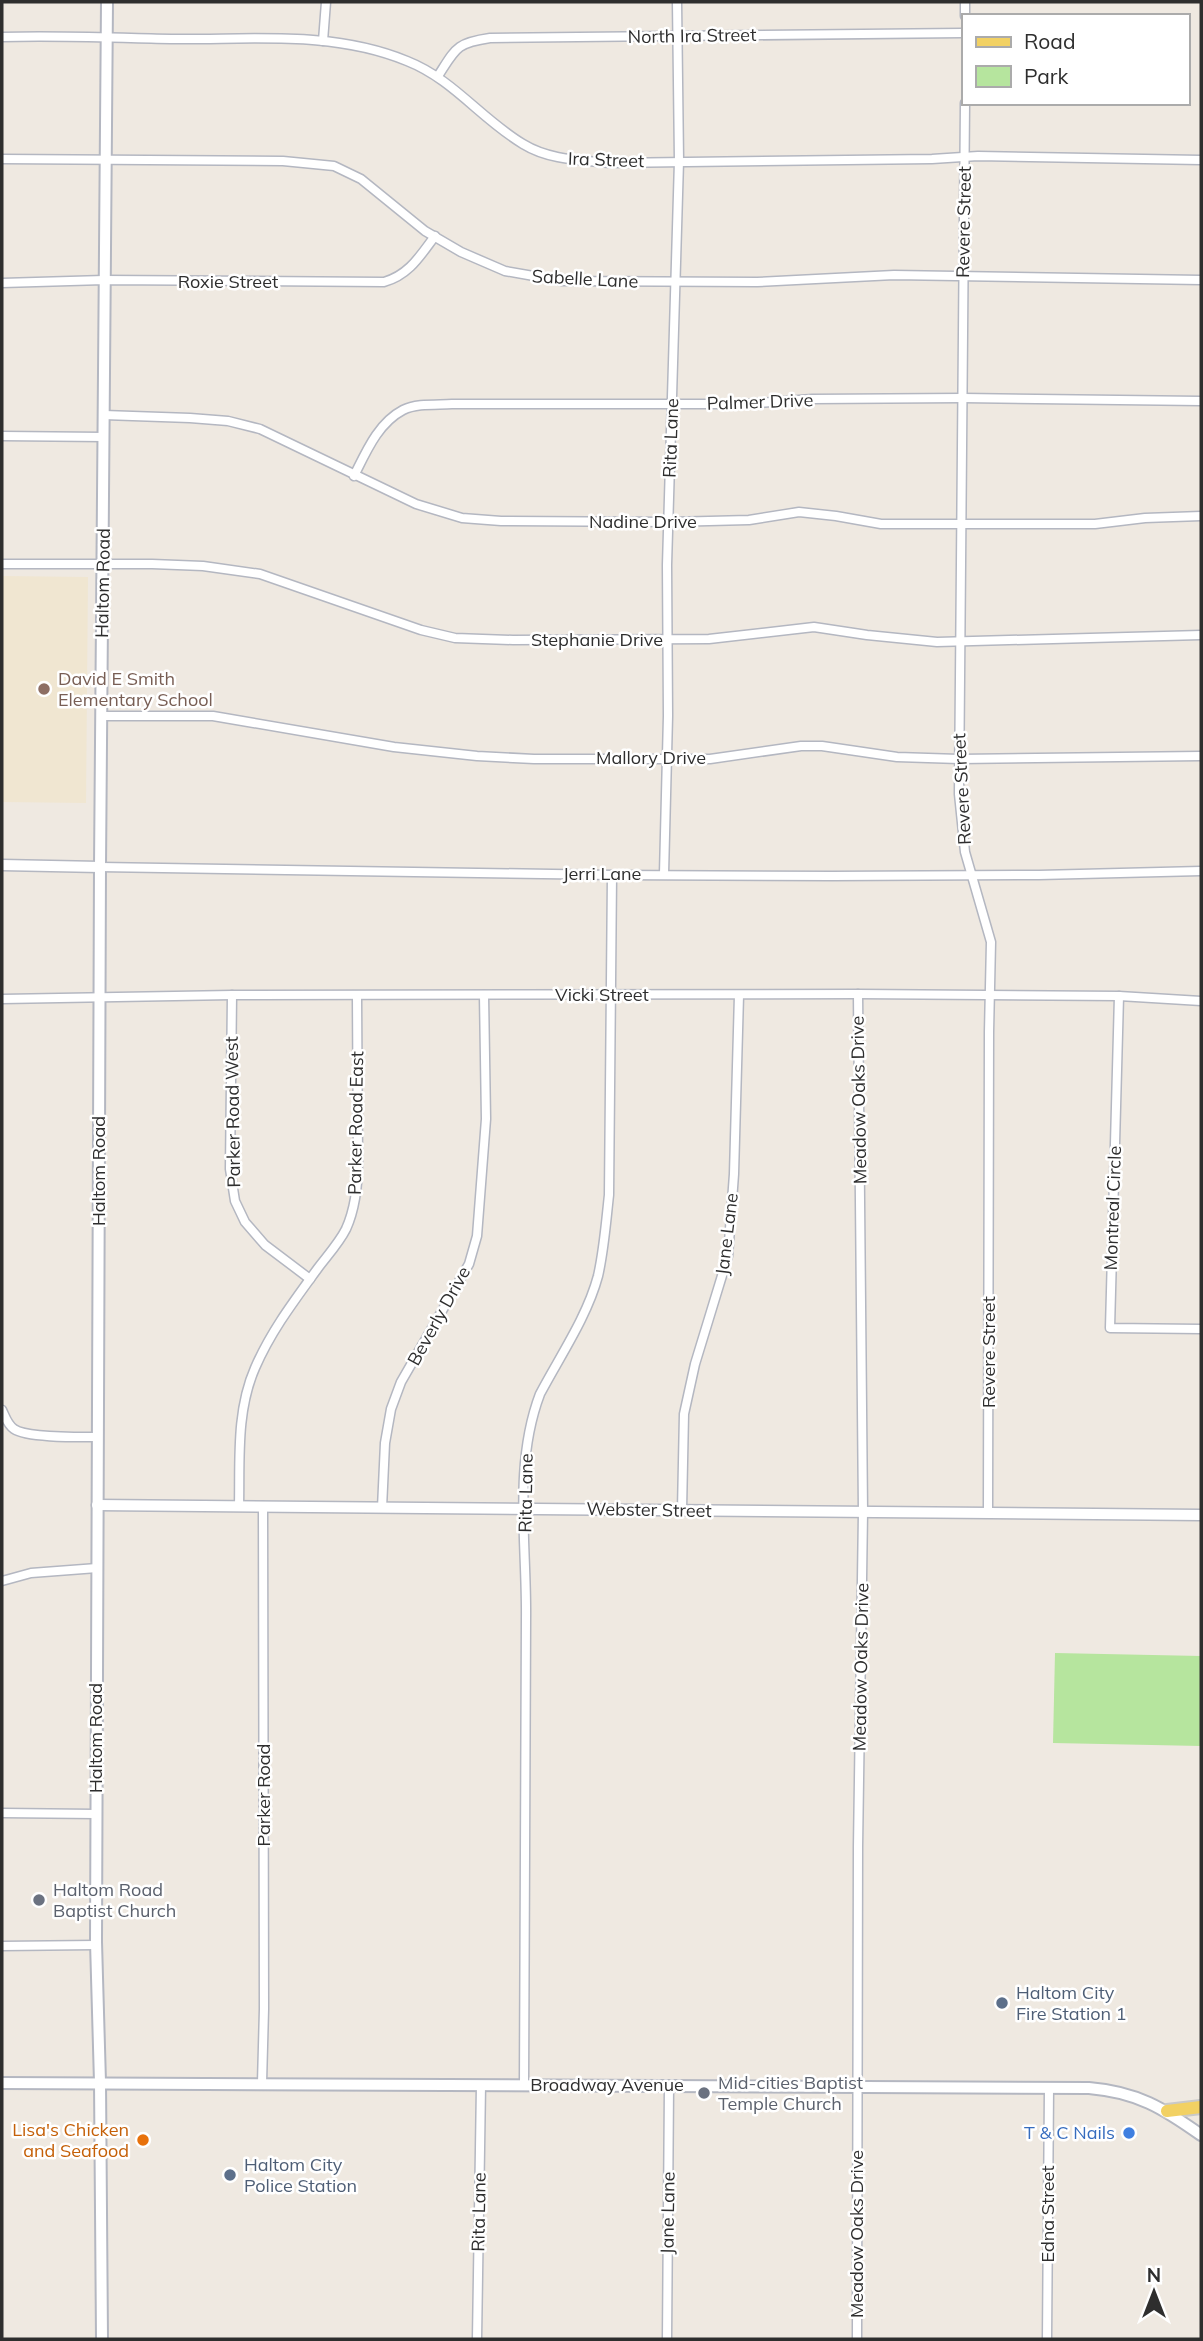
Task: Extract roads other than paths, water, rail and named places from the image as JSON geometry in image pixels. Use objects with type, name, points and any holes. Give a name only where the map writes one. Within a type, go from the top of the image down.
[{"type":"main road","name":"Haltom Road","points":[[102,2339],[96,1814],[107,2]]},
{"type":"main road","name":"Broadway Avenue","points":[[2,2083],[1049,2088],[1116,2091],[1137,2096],[1167,2111],[1201,2135]]},
{"type":"main road","points":[[1167,2111],[1201,2107]]},
{"type":"street","points":[[323,41],[326,2]]},
{"type":"street","name":"Rita Lane","points":[[664,874],[668,523],[679,161],[677,2]]},
{"type":"street","name":"North Ira Street","points":[[438,76],[454,51],[470,41],[490,38],[962,33]]},
{"type":"street","name":"Ira Street","points":[[2,37],[282,38],[323,41],[386,54],[438,76],[524,145],[566,159],[610,163],[964,157],[1201,160]]},
{"type":"street","name":"Revere Street","points":[[965,105],[959,794],[965,852],[991,942],[988,1513]]},
{"type":"street","name":"Sabelle Lane","points":[[2,159],[283,161],[334,166],[361,178],[435,236],[461,252],[505,271],[562,281],[817,280],[894,275],[1201,280]]},
{"type":"street","name":"Roxie Street","points":[[2,283],[104,280],[384,282],[410,269],[435,236]]},
{"type":"street","name":"Palmer Drive","points":[[354,476],[379,430],[404,410],[419,406],[744,404],[812,399],[962,398],[1201,401]]},
{"type":"street","name":"Nadine Drive","points":[[104,415],[228,421],[260,429],[416,504],[462,518],[668,523],[749,520],[799,512],[881,524],[1095,524],[1145,518],[1201,516]]},
{"type":"street","points":[[2,436],[104,437]]},
{"type":"street","name":"Stephanie Drive","points":[[2,565],[203,566],[260,574],[421,631],[455,638],[668,639],[743,636],[814,627],[903,639],[960,641],[1201,635]]},
{"type":"street","name":"Mallory Drive","points":[[102,716],[213,716],[394,747],[534,759],[710,759],[801,746],[822,746],[897,757],[959,759],[1201,755]]},
{"type":"street","name":"Jerri Lane","points":[[2,865],[612,875],[971,876],[1201,871]]},
{"type":"street","name":"Rita Lane","points":[[524,2085],[525,1455],[534,1408],[588,1303],[598,1276],[609,1195],[612,875]]},
{"type":"street","name":"Vicki Street","points":[[2,999],[232,995],[858,994],[1119,996],[1201,1001]]},
{"type":"street","name":"Meadow Oaks Drive","points":[[857,2339],[858,1847],[863,1512],[858,994]]},
{"type":"street","name":"Parker Road West","points":[[232,995],[230,1169],[235,1201],[245,1222],[265,1245],[310,1279]]},
{"type":"street","name":"Beverly Drive","points":[[382,1508],[384,1443],[391,1409],[401,1382],[469,1264],[477,1236],[486,1119],[484,995]]},
{"type":"street","name":"Jane Lane","points":[[682,1510],[684,1414],[695,1364],[728,1256],[734,1174],[738,995]]},
{"type":"street","name":"Parker Road East","points":[[310,1279],[345,1231],[358,1186],[357,996]]},
{"type":"street","name":"Montreal Circle","points":[[1119,996],[1110,1328],[1201,1329]]},
{"type":"street","points":[[239,1506],[240,1432],[245,1399],[254,1371],[274,1329],[310,1279]]},
{"type":"street","points":[[2,1410],[6,1427],[17,1431],[98,1437]]},
{"type":"street","name":"Webster Street","points":[[97,1505],[1201,1515]]},
{"type":"street","name":"Parker Road","points":[[262,2083],[264,1506]]},
{"type":"street","points":[[2,1581],[31,1573],[97,1568]]},
{"type":"street","points":[[2,1813],[96,1814]]},
{"type":"street","points":[[2,1946],[96,1945]]},
{"type":"street","name":"Rita Lane","points":[[477,2339],[481,2085]]},
{"type":"street","name":"Jane Lane","points":[[667,2339],[669,2086]]},
{"type":"street","name":"Edna Street","points":[[1047,2339],[1049,2088]]},
{"type":"place","name":"David E Smith Elementary School","points":[[44,689]]},
{"type":"place","name":"Haltom Road Baptist Church","points":[[39,1900]]},
{"type":"place","name":"Haltom City Fire Station 1","points":[[1002,2003]]},
{"type":"place","name":"Mid-cities Baptist Temple Church","points":[[704,2093]]},
{"type":"place","name":"T & C Nails","points":[[1129,2133]]},
{"type":"place","name":"Lisa's Chicken and Seafood","points":[[143,2140]]},
{"type":"place","name":"Haltom City Police Station","points":[[230,2175]]}]
